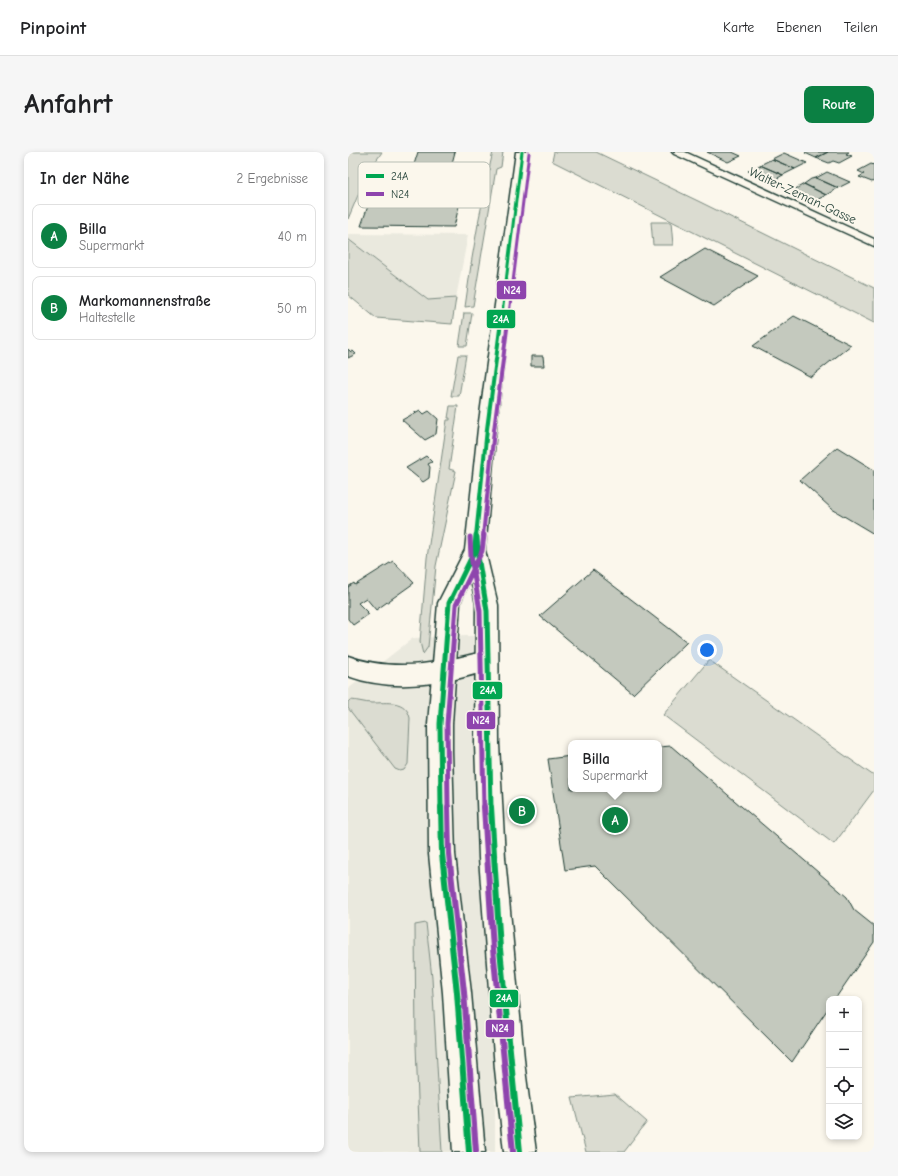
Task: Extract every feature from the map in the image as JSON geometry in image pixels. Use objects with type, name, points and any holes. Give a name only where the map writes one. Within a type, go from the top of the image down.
[{"type":"main road","points":[[520,1152],[510,1069],[495,901],[487,744],[487,605],[475,550],[487,429],[522,152]]},
{"type":"main road","points":[[469,1152],[457,993],[444,887],[440,751],[449,602],[475,550]]},
{"type":"main road","points":[[348,666],[363,672],[385,675],[444,672],[486,661]]},
{"type":"lane","name":"Walter-Zeman-Gasse","points":[[677,152],[874,243]]},
{"type":"shaded area","points":[[348,152],[382,152],[375,162],[358,162],[358,195],[348,219]]},
{"type":"shaded area","points":[[493,152],[503,152],[501,167],[496,169],[490,205],[491,169],[490,165]]},
{"type":"shaded area","points":[[554,152],[596,152],[874,288],[874,323],[552,161]]},
{"type":"shaded area","points":[[481,208],[489,208],[473,306],[465,307],[471,265],[473,265],[471,264],[478,224],[480,223],[478,223]]},
{"type":"shaded area","points":[[651,222],[671,222],[673,245],[653,245]]},
{"type":"shaded area","points":[[348,234],[468,235],[456,298],[428,300],[348,239]]},
{"type":"shaded area","points":[[348,239],[428,300],[456,298],[452,324],[376,318],[348,295]]},
{"type":"shaded area","points":[[464,313],[472,313],[467,346],[459,346]]},
{"type":"shaded area","points":[[458,355],[466,355],[459,396],[451,396]]},
{"type":"shaded area","points":[[450,406],[458,406],[449,469],[456,471],[436,566],[428,647],[423,654],[420,642],[427,558],[447,420],[450,420],[450,418],[448,418]]},
{"type":"shaded area","points":[[494,635],[495,1152],[348,1152],[348,689],[413,638]]},
{"type":"shaded area","points":[[709,660],[874,776],[874,790],[834,844],[663,715]]},
{"type":"shaded area","points":[[350,700],[369,703],[395,703],[400,705],[408,712],[410,718],[408,764],[404,770],[400,771],[395,769],[348,708],[348,702]]},
{"type":"shaded area","points":[[426,923],[432,978],[442,1152],[420,1152],[416,1045],[415,925]]},
{"type":"shaded area","points":[[615,1094],[647,1122],[624,1152],[586,1152],[572,1098]]},
{"type":"building","points":[[418,152],[455,152],[452,162],[415,162]]},
{"type":"building","points":[[707,152],[732,152],[741,156],[728,162]]},
{"type":"building","points":[[828,152],[816,158],[805,153]]},
{"type":"building","points":[[828,152],[849,152],[846,154],[852,156],[839,163],[833,161],[829,163],[816,158]]},
{"type":"building","points":[[784,153],[807,163],[795,169],[772,159]]},
{"type":"building","points":[[772,159],[795,169],[783,175],[760,165]]},
{"type":"building","points":[[871,164],[874,165],[874,181],[872,182],[859,177],[864,174],[858,171]]},
{"type":"building","points":[[760,165],[783,175],[771,182],[748,171]]},
{"type":"building","points":[[827,172],[850,182],[838,188],[816,178]]},
{"type":"building","points":[[816,178],[838,188],[826,195],[804,184],[811,179]]},
{"type":"building","points":[[804,184],[826,195],[815,201],[792,191]]},
{"type":"building","points":[[367,208],[458,208],[454,227],[361,226]]},
{"type":"building","points":[[705,249],[758,276],[714,306],[660,277]]},
{"type":"building","points":[[794,316],[851,345],[811,377],[753,346]]},
{"type":"building","points":[[348,349],[351,352],[353,351],[356,354],[348,358]]},
{"type":"building","points":[[531,356],[543,356],[544,366],[531,366]]},
{"type":"building","points":[[420,410],[424,414],[429,411],[438,419],[436,434],[425,440],[402,420]]},
{"type":"building","points":[[837,447],[874,470],[874,534],[832,509],[800,480]]},
{"type":"building","points":[[426,456],[432,462],[428,464],[430,467],[429,478],[423,482],[406,468]]},
{"type":"building","points":[[393,561],[414,583],[376,610],[366,598],[358,603],[369,614],[353,625],[348,619],[348,587],[354,583],[355,585]]},
{"type":"building","points":[[593,570],[687,642],[633,694],[540,616]]},
{"type":"building","points":[[671,746],[847,897],[854,910],[874,926],[874,942],[837,996],[826,996],[826,1011],[792,1062],[595,866],[565,870],[548,759],[568,756],[568,792],[662,792],[662,747]]},
{"type":"transit line","name":"24A","points":[[469,1152],[457,993],[442,854],[440,724],[449,603],[475,550],[487,429],[522,152]]},
{"type":"transit line","name":"N24","points":[[476,1151],[464,992],[449,854],[447,724],[456,605],[482,551],[494,430],[529,153]]},
{"type":"transit line","name":"N24","points":[[470,537],[472,565],[480,611],[482,747],[488,882],[499,1017],[513,1152]]},
{"type":"transit line","name":"24A","points":[[477,537],[478,556],[487,611],[489,747],[495,882],[506,1017],[520,1152]]},
{"type":"place","name":"Markomannenstraße","points":[[522,811]]},
{"type":"place","name":"Billa","points":[[615,820]]}]
